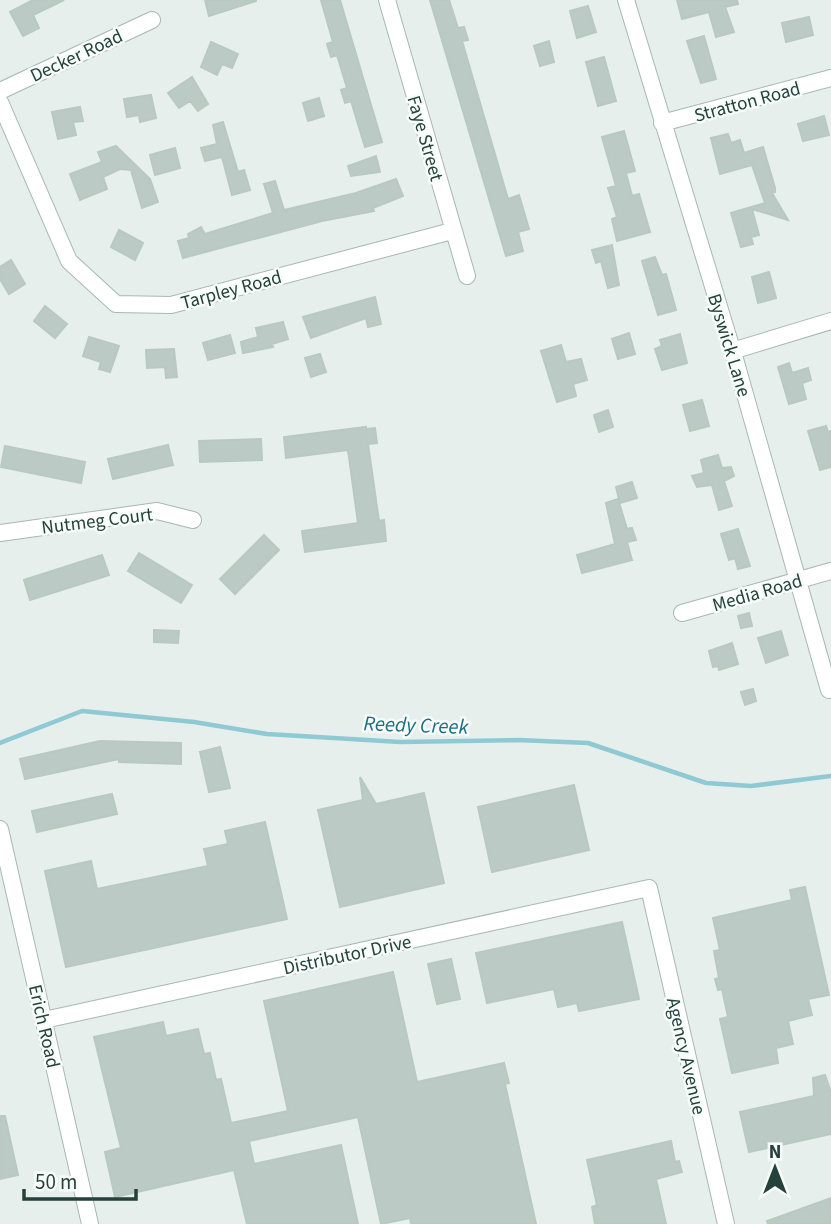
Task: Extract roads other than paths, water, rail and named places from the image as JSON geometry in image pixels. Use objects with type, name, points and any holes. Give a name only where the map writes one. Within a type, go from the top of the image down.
[{"type":"street","name":"Faye Street","points":[[387,0],[467,276]]},
{"type":"street","name":"Byswick Lane","points":[[626,0],[732,351],[829,690]]},
{"type":"street","name":"Decker Road","points":[[0,91],[152,20]]},
{"type":"street","name":"Stratton Road","points":[[662,123],[831,78]]},
{"type":"street","name":"Tarpley Road","points":[[0,102],[69,261],[116,304],[171,305],[452,231]]},
{"type":"street","points":[[732,351],[831,321]]},
{"type":"street","name":"Nutmeg Court","points":[[0,533],[157,511],[193,520]]},
{"type":"street","name":"Media Road","points":[[682,613],[831,572]]},
{"type":"street","name":"Erich Road","points":[[0,829],[90,1224]]},
{"type":"street","name":"Distributor Drive","points":[[44,1020],[649,888]]},
{"type":"street","name":"Agency Avenue","points":[[649,888],[726,1224]]},
{"type":"waterway","name":"Reedy Creek","points":[[0,743],[82,711],[194,722],[267,734],[400,742],[518,740],[588,743],[706,783],[751,786],[831,776]]}]
